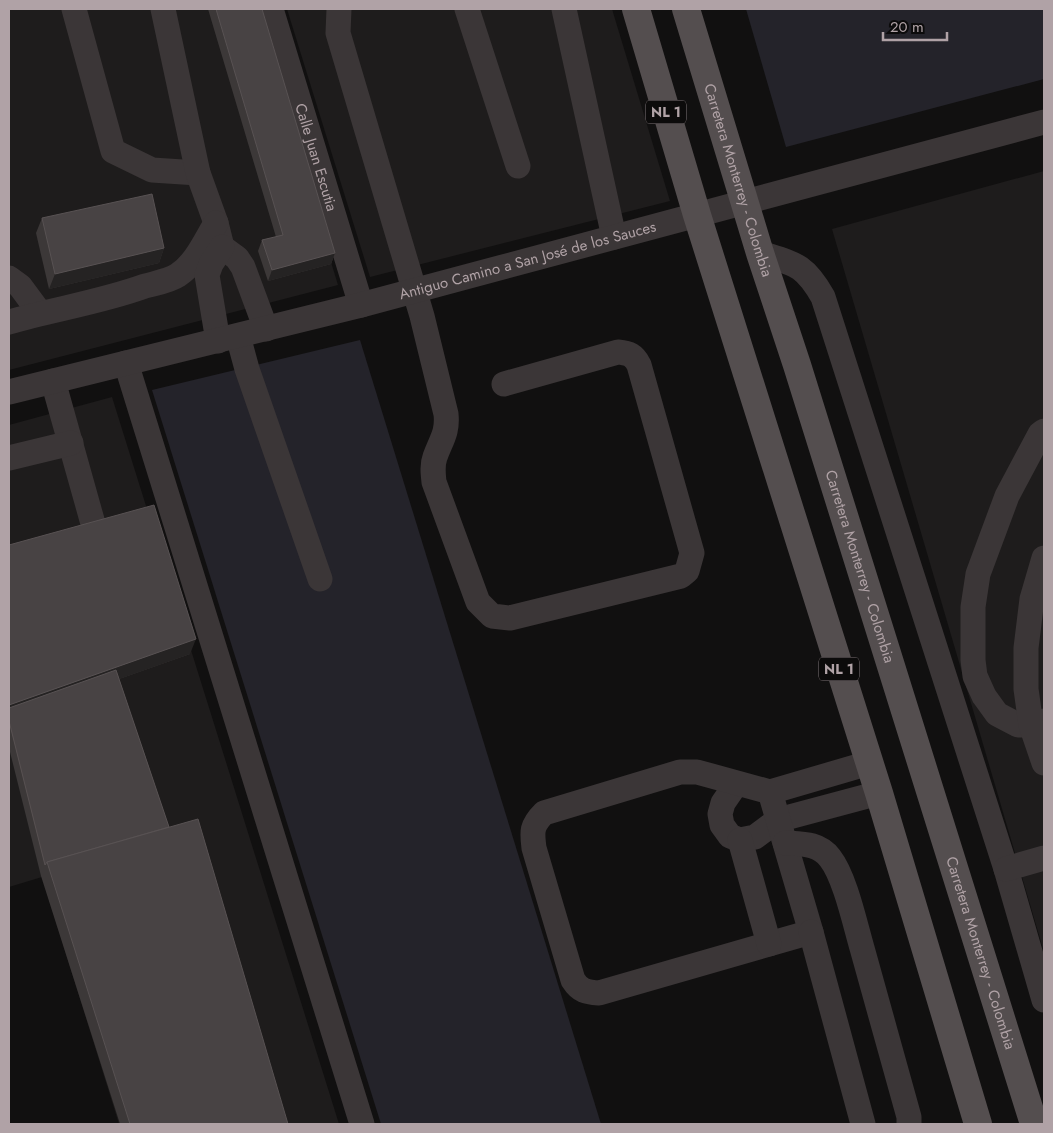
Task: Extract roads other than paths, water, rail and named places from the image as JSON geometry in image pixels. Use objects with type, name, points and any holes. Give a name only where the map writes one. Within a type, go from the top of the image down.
[{"type":"main road","name":"NL 1","points":[[636,9],[697,215],[879,793],[978,1124]]},
{"type":"main road","name":"Carretera Monterrey - Colombia","points":[[686,9],[760,253],[809,403],[1034,1124]]},
{"type":"street","points":[[74,9],[113,151],[152,170],[198,173]]},
{"type":"street","points":[[163,9],[198,173],[216,223],[222,247],[237,258],[243,267],[266,329]]},
{"type":"street","name":"Calle Juan Escutia","points":[[271,9],[361,305]]},
{"type":"street","points":[[339,9],[338,32],[422,316],[446,414],[448,426],[444,440],[434,458],[434,482],[478,602],[492,616],[510,618],[681,576],[687,570],[692,552],[639,365],[635,357],[628,352],[618,352],[504,384]]},
{"type":"street","points":[[467,9],[518,166]]},
{"type":"street","points":[[564,9],[614,237]]},
{"type":"street","name":"Antiguo Camino a San José de los Sauces","points":[[9,392],[539,259],[614,237],[1044,122]]},
{"type":"street","points":[[9,322],[120,294],[177,275],[195,260],[216,223]]},
{"type":"street","points":[[222,247],[210,264],[207,275],[228,338],[247,369],[320,579]]},
{"type":"street","points":[[760,253],[794,264],[812,278],[823,298],[1006,869],[1044,1000]]},
{"type":"street","points":[[9,278],[20,286],[40,313]]},
{"type":"street","points":[[126,363],[362,1124]]},
{"type":"street","points":[[53,381],[92,520]]},
{"type":"street","points":[[1037,723],[1018,725],[997,714],[984,696],[975,676],[972,660],[973,607],[978,574],[1007,496],[1040,434],[1044,431]]},
{"type":"street","points":[[9,458],[70,443]]},
{"type":"street","points":[[1042,571],[1032,600],[1026,648],[1026,689],[1037,723],[1044,763]]},
{"type":"street","points":[[811,932],[599,993],[586,992],[578,988],[573,980],[534,848],[532,834],[535,822],[544,813],[680,772],[697,772],[770,792],[869,763]]},
{"type":"street","points":[[736,784],[723,803],[720,814],[722,825],[730,836],[740,840],[782,831],[879,793]]},
{"type":"street","points":[[770,792],[811,932],[863,1124]]},
{"type":"street","points":[[782,831],[821,848],[830,858],[838,872],[852,911],[909,1124]]},
{"type":"street","points":[[740,840],[769,944]]},
{"type":"street","points":[[1006,869],[1044,858]]}]
